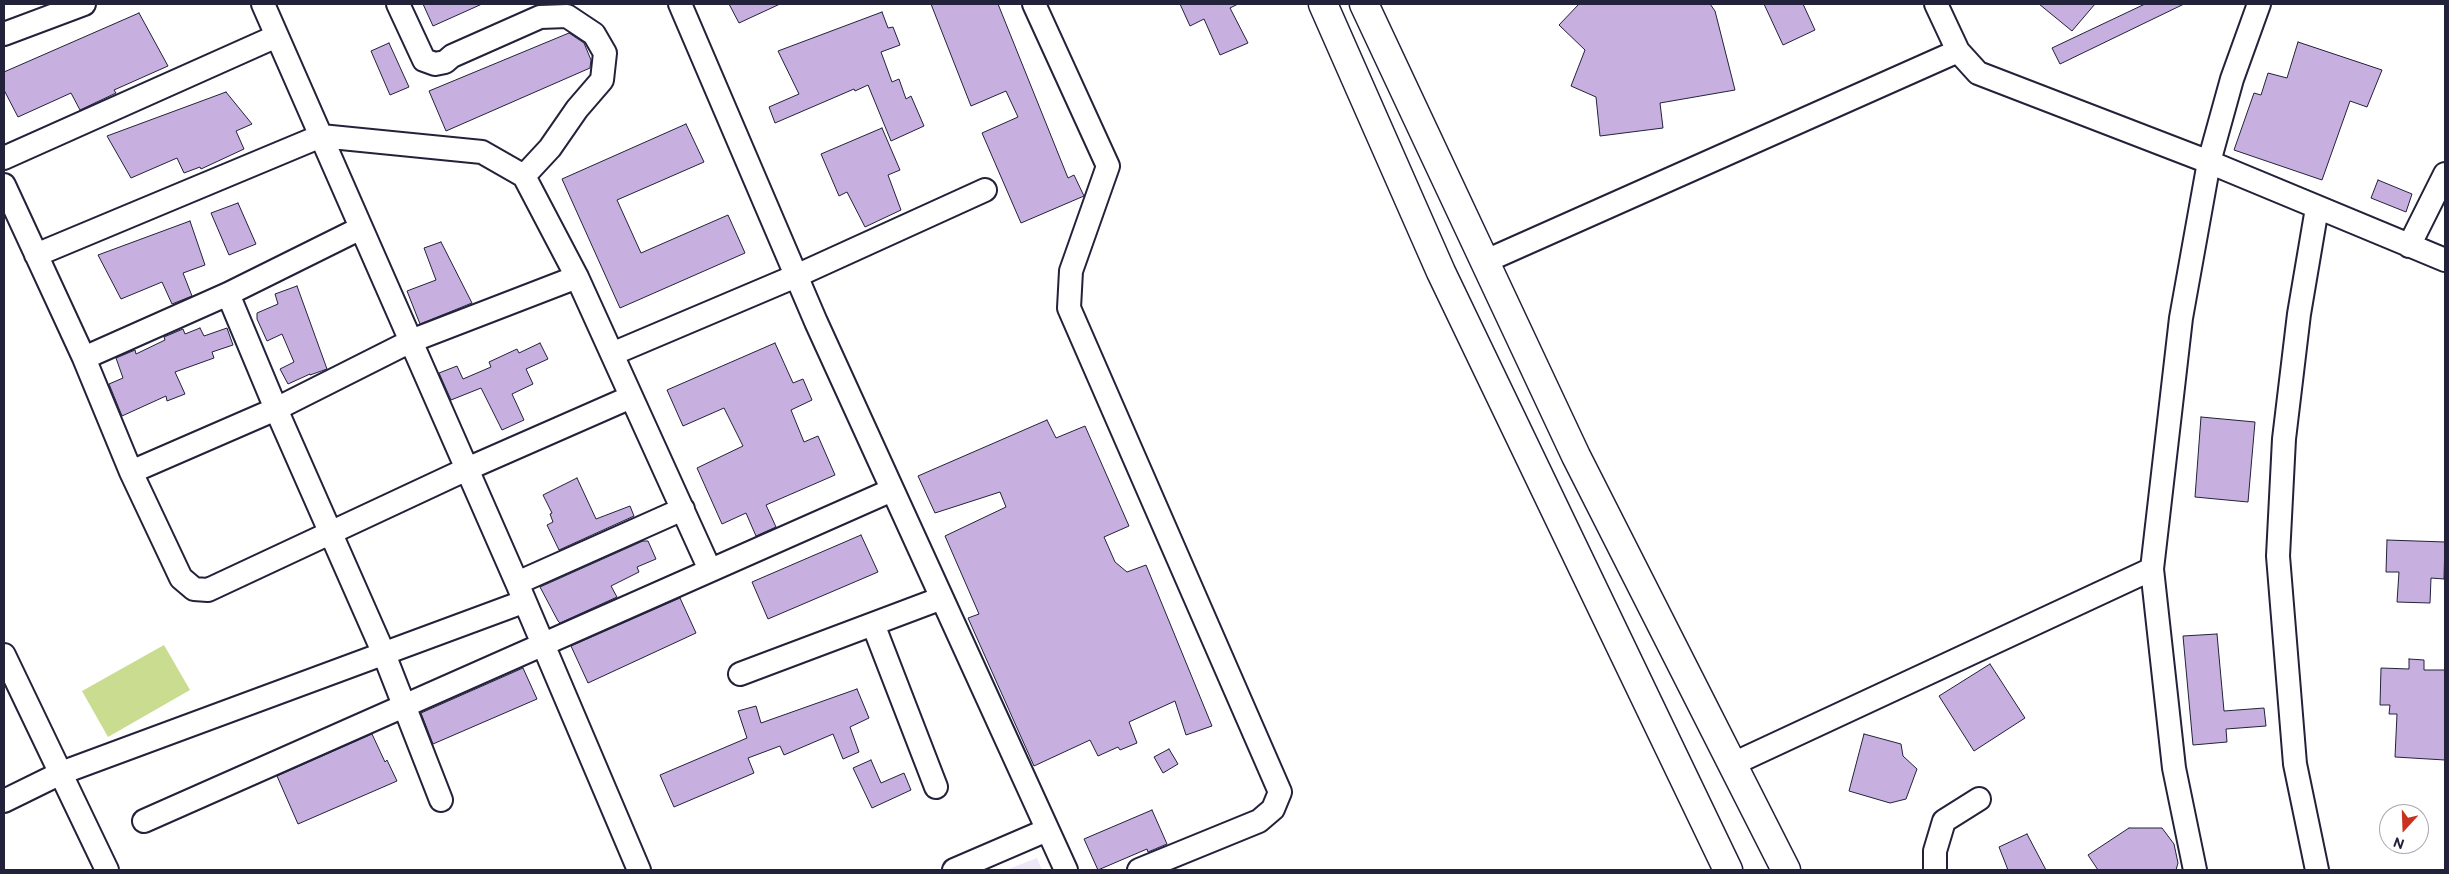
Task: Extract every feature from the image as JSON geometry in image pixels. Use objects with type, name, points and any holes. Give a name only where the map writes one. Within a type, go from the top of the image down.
[{"type":"main road","points":[[1323,4],[1441,272],[1728,870]]},
{"type":"main road","points":[[1364,4],[1576,456],[1786,870]]},
{"type":"street","points":[[4,34],[84,4]]},
{"type":"street","points":[[263,4],[543,644],[639,870]]},
{"type":"street","points":[[398,4],[424,60],[435,64],[446,62],[452,56],[540,17],[567,16],[594,34],[606,54],[602,80],[577,109],[550,148],[524,176]]},
{"type":"street","points":[[680,4],[796,276],[1066,870]]},
{"type":"street","points":[[1034,4],[1108,166],[1071,271],[1069,308],[1280,792],[1273,809],[1259,821],[1139,870]]},
{"type":"street","points":[[1936,4],[1958,51],[1978,72],[2209,162],[2445,260]]},
{"type":"street","points":[[2195,870],[2174,768],[2152,569],[2181,318],[2209,162],[2232,79],[2259,4]]},
{"type":"street","points":[[4,158],[278,36]]},
{"type":"street","points":[[1486,261],[1958,51]]},
{"type":"street","points":[[36,256],[321,136],[482,152],[524,176],[577,277],[710,570]]},
{"type":"street","points":[[2408,246],[2445,174]]},
{"type":"street","points":[[4,185],[84,358],[130,472],[181,578],[194,589],[208,590],[467,469],[631,396]]},
{"type":"street","points":[[612,354],[796,276],[985,190]]},
{"type":"street","points":[[2317,208],[2300,314],[2284,439],[2278,556],[2295,764],[2317,870]]},
{"type":"street","points":[[84,358],[228,294],[361,228]]},
{"type":"street","points":[[130,472],[276,409],[411,341],[577,277]]},
{"type":"street","points":[[228,294],[276,409],[384,654],[441,800]]},
{"type":"street","points":[[144,820],[892,490]]},
{"type":"street","points":[[4,801],[61,773],[384,654],[520,592],[683,509]]},
{"type":"street","points":[[1733,764],[2152,569]]},
{"type":"street","points":[[740,674],[942,598]]},
{"type":"street","points":[[872,624],[936,786]]},
{"type":"street","points":[[4,655],[107,870]]},
{"type":"street","points":[[1935,870],[1935,850],[1944,821],[1979,799]]},
{"type":"street","points":[[954,870],[1047,830]]},
{"type":"shaded area","points":[[1037,858],[1042,870],[1006,870]]},
{"type":"green space","points":[[164,645],[190,690],[108,737],[82,691]]},
{"type":"building","points":[[423,4],[482,4],[433,26]]},
{"type":"building","points":[[729,4],[780,4],[739,23]]},
{"type":"building","points":[[931,4],[998,4],[1068,178],[1074,175],[1084,196],[1021,223],[982,133],[1018,117],[1006,91],[971,106]]},
{"type":"building","points":[[1180,4],[1238,4],[1230,8],[1248,43],[1220,55],[1204,19],[1190,26]]},
{"type":"building","points":[[1579,4],[1710,4],[1715,11],[1735,90],[1660,103],[1663,128],[1600,136],[1596,97],[1571,86],[1585,50],[1559,25]]},
{"type":"building","points":[[1764,4],[1803,4],[1815,30],[1783,45]]},
{"type":"building","points":[[2039,4],[2095,4],[2072,31]]},
{"type":"building","points":[[2145,4],[2184,4],[2060,64],[2052,48]]},
{"type":"building","points":[[882,12],[888,28],[893,27],[900,45],[881,52],[892,82],[899,79],[906,99],[911,96],[924,126],[891,141],[868,85],[855,91],[854,89],[775,123],[769,107],[799,94],[778,51]]},
{"type":"building","points":[[139,13],[168,66],[114,90],[116,93],[80,110],[71,93],[18,117],[4,90],[4,72]]},
{"type":"building","points":[[569,33],[584,43],[591,60],[590,68],[446,131],[429,91]]},
{"type":"building","points":[[2298,42],[2382,70],[2367,107],[2350,101],[2322,180],[2234,150],[2254,93],[2261,95],[2268,73],[2287,78]]},
{"type":"building","points":[[389,43],[409,87],[390,95],[371,51]]},
{"type":"building","points":[[226,92],[252,124],[236,131],[244,149],[201,169],[200,167],[184,173],[177,158],[131,178],[107,136]]},
{"type":"building","points":[[686,124],[704,162],[617,200],[641,253],[728,215],[745,253],[620,308],[562,179]]},
{"type":"building","points":[[882,128],[900,170],[888,175],[901,210],[865,227],[847,192],[839,196],[821,154]]},
{"type":"building","points":[[2378,180],[2412,194],[2406,212],[2371,198]]},
{"type":"building","points":[[238,203],[256,244],[229,255],[211,213]]},
{"type":"building","points":[[190,221],[205,265],[183,273],[192,296],[172,304],[162,282],[121,299],[98,255]]},
{"type":"building","points":[[441,242],[472,303],[420,324],[407,291],[436,280],[424,248]]},
{"type":"building","points":[[297,286],[327,369],[288,384],[280,369],[294,362],[282,334],[267,341],[257,319],[257,313],[278,304],[275,294]]},
{"type":"building","points":[[200,328],[204,336],[227,328],[233,345],[212,352],[214,358],[175,372],[185,394],[167,401],[166,396],[122,416],[109,384],[123,378],[116,358],[135,350],[136,354],[165,340],[164,337],[183,329],[185,334]]},
{"type":"building","points":[[540,343],[548,359],[526,369],[533,384],[512,394],[524,420],[502,430],[481,388],[451,400],[439,373],[457,366],[463,379],[491,367],[489,362],[517,349],[519,353]]},
{"type":"building","points":[[775,343],[793,383],[803,379],[812,400],[791,410],[804,442],[818,436],[835,475],[766,505],[776,527],[756,536],[746,513],[722,524],[697,468],[743,446],[724,408],[683,426],[667,390]]},
{"type":"building","points":[[2201,417],[2255,422],[2248,502],[2195,497]]},
{"type":"building","points":[[1047,420],[1056,438],[1085,426],[1129,526],[1104,537],[1115,562],[1127,572],[1146,565],[1212,726],[1186,735],[1175,701],[1129,722],[1137,743],[1120,750],[1118,747],[1098,756],[1090,740],[1034,766],[968,618],[979,614],[945,536],[1006,507],[1000,492],[935,513],[918,476]]},
{"type":"building","points":[[577,478],[596,519],[630,506],[634,516],[559,550],[547,525],[553,522],[550,514],[552,513],[543,495]]},
{"type":"building","points":[[861,535],[878,572],[768,619],[752,582]]},
{"type":"building","points":[[2387,540],[2445,542],[2444,579],[2431,578],[2430,603],[2397,602],[2399,572],[2386,572]]},
{"type":"building","points":[[643,541],[648,541],[656,559],[637,567],[639,572],[611,586],[617,597],[560,623],[558,621],[540,587]]},
{"type":"building","points":[[680,598],[696,633],[588,683],[571,646]]},
{"type":"building","points":[[2217,634],[2224,711],[2264,708],[2266,726],[2226,729],[2227,742],[2193,745],[2183,636]]},
{"type":"building","points":[[2409,659],[2424,660],[2424,670],[2445,670],[2445,760],[2395,757],[2397,714],[2389,714],[2390,705],[2380,705],[2381,668],[2409,669]]},
{"type":"building","points":[[1990,664],[2025,718],[1974,751],[1939,696]]},
{"type":"building","points":[[523,668],[537,699],[433,744],[421,713]]},
{"type":"building","points":[[857,689],[869,718],[850,727],[859,752],[843,759],[833,734],[784,755],[780,746],[748,758],[754,773],[674,807],[660,775],[747,738],[738,711],[756,706],[761,723]]},
{"type":"building","points":[[372,734],[385,762],[387,760],[397,781],[298,824],[277,776]]},
{"type":"building","points":[[1864,734],[1901,744],[1903,756],[1917,769],[1906,799],[1890,803],[1849,791]]},
{"type":"building","points":[[1169,749],[1178,764],[1163,773],[1154,757]]},
{"type":"building","points":[[871,760],[881,783],[904,773],[911,790],[872,808],[853,768]]},
{"type":"building","points":[[1152,810],[1167,844],[1148,852],[1147,849],[1098,870],[1084,839]]},
{"type":"building","points":[[2129,828],[2162,828],[2174,844],[2178,863],[2176,870],[2098,870],[2088,855]]},
{"type":"building","points":[[2027,834],[2046,870],[2008,870],[1999,847]]}]
